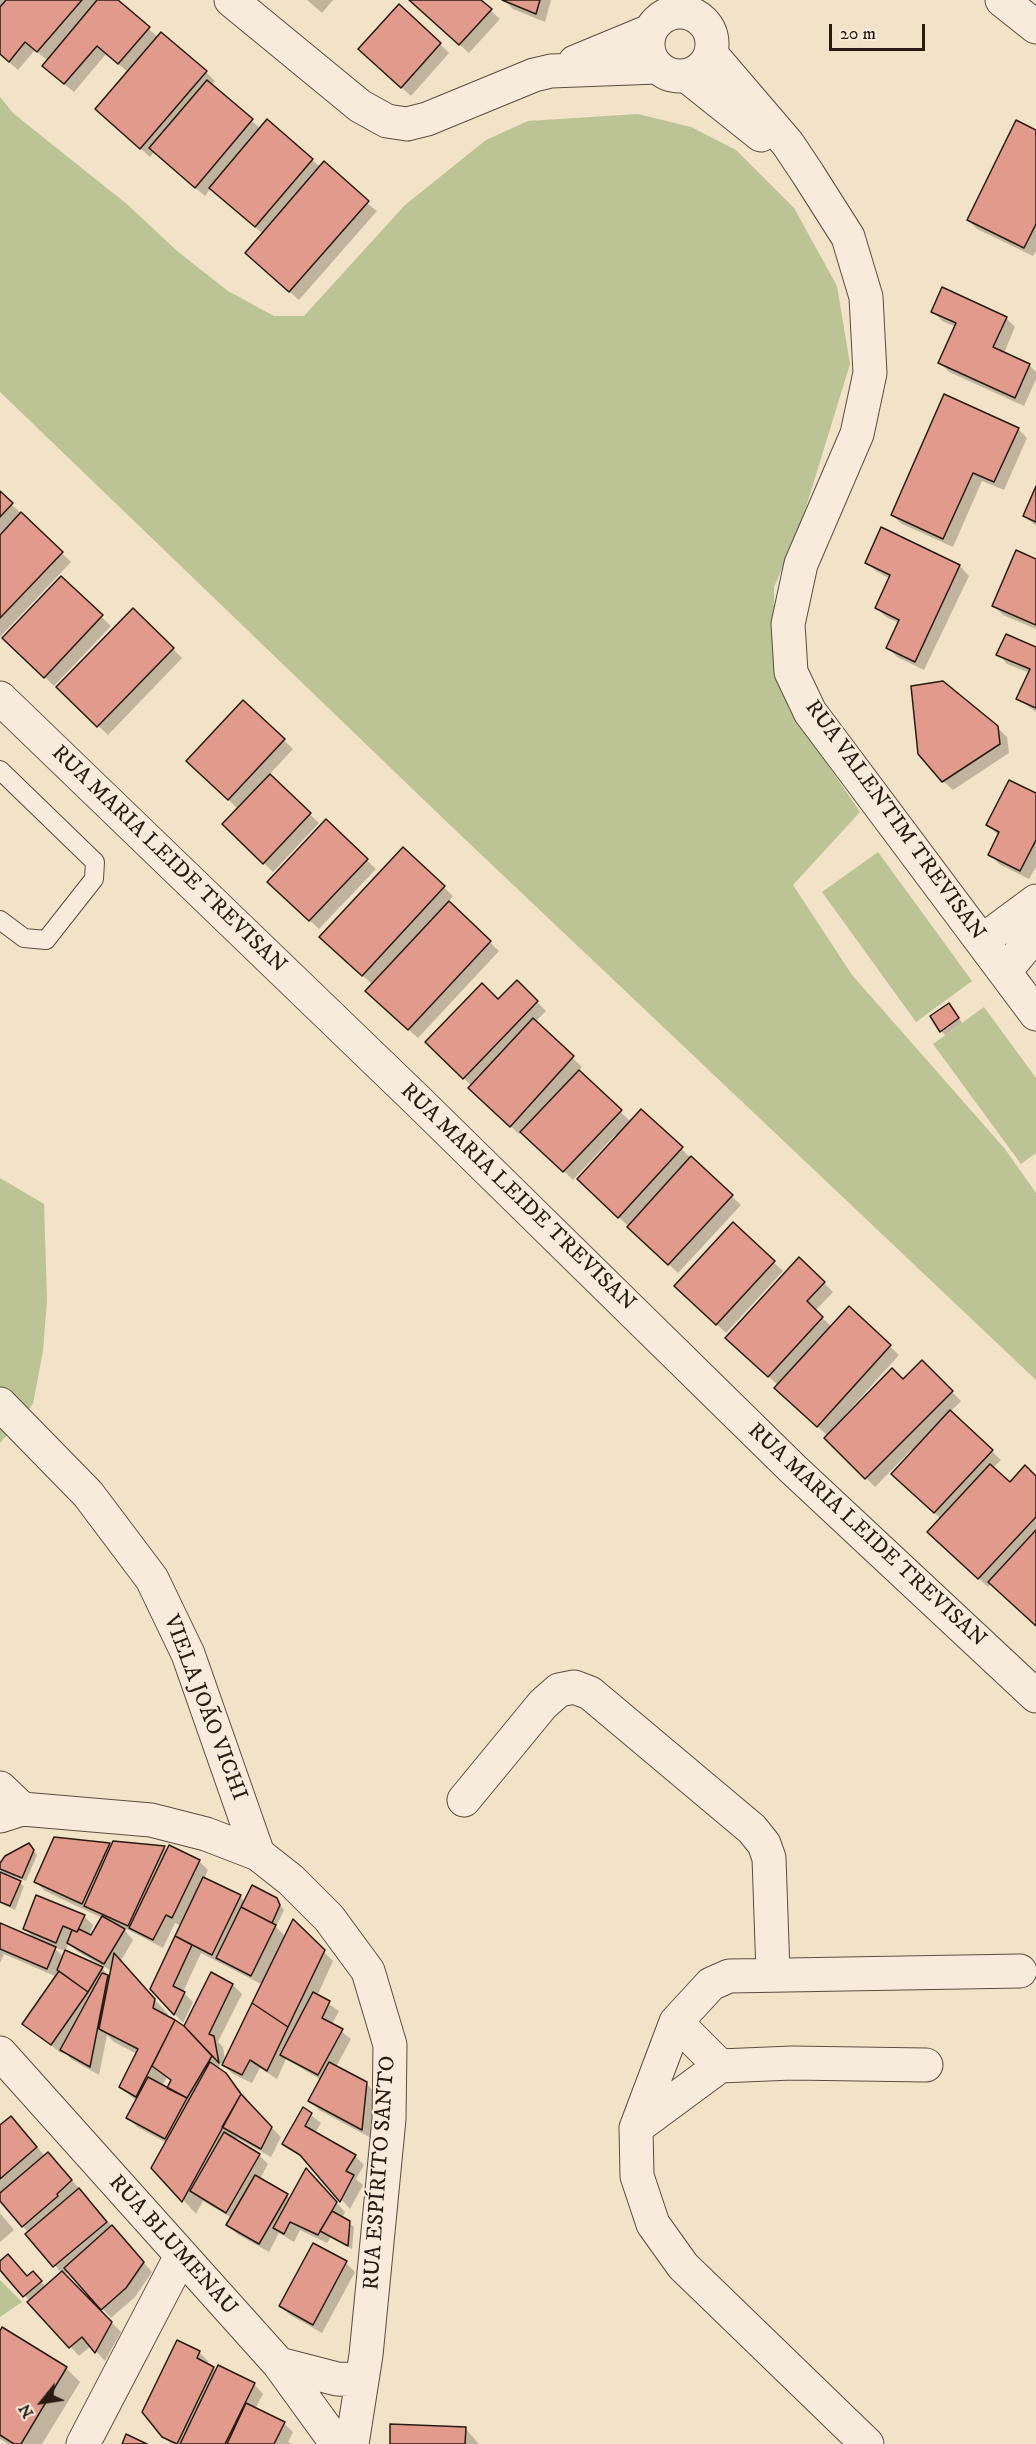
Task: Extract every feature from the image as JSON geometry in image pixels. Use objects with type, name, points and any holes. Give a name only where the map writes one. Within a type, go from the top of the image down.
[{"type":"street","points":[[231,0],[360,106],[387,121],[407,124],[427,119],[515,81],[551,71],[662,15],[680,11],[694,14],[709,11],[712,34],[711,54],[702,69],[551,71]]},
{"type":"street","points":[[1002,0],[1036,27]]},
{"type":"street","points":[[662,15],[649,54],[672,71]]},
{"type":"street","name":"RUA VALENTIM TREVISAN","points":[[711,54],[788,144],[808,174],[848,237],[866,297],[870,373],[857,434],[801,564],[788,624],[791,672],[810,712],[1036,1014]]},
{"type":"street","name":"RUA VALENTIM TREVISAN","points":[[672,71],[808,174]]},
{"type":"street","name":"RUA MARIA LEIDE TREVISAN","points":[[0,698],[418,1101],[793,1469],[1036,1696]]},
{"type":"street","points":[[982,941],[1036,901]]},
{"type":"street","points":[[1005,971],[1036,934]]},
{"type":"street","name":"VIELA JOÃO VICHI","points":[[0,1404],[88,1494],[152,1579],[188,1654],[258,1854]]},
{"type":"street","points":[[464,1800],[543,1704],[559,1690],[574,1687],[590,1694],[752,1829],[764,1844],[769,1858],[773,1973]]},
{"type":"street","name":"RUA ESPÍRITO SANTO","points":[[5,1810],[151,1820],[206,1834],[258,1854],[291,1880],[328,1918],[369,1971],[390,2045],[389,2119],[362,2380],[352,2444]]},
{"type":"street","points":[[867,2444],[682,2266],[653,2224],[637,2176],[636,2128],[676,2022],[711,1984],[729,1976],[773,1973],[1020,1971]]},
{"type":"street","points":[[676,2022],[720,2066]]},
{"type":"street","name":"RUA BLUMENAU","points":[[0,2053],[279,2364],[338,2444]]},
{"type":"street","points":[[636,2128],[720,2066],[792,2063],[926,2065]]},
{"type":"street","points":[[83,2444],[181,2256]]},
{"type":"street","points":[[279,2364],[337,2379],[362,2380]]},
{"type":"lane","points":[[0,770],[95,862],[94,879],[45,940],[24,938],[0,920]]},
{"type":"green space","points":[[0,97],[14,114],[128,205],[177,251],[228,291],[274,316],[304,316],[405,205],[486,140],[528,121],[638,114],[691,127],[736,150],[794,208],[837,286],[850,364],[799,530],[774,587],[774,657],[812,742],[860,812],[793,885],[852,975],[1005,1149],[1036,1193],[1036,1380],[451,826],[0,392]]},
{"type":"green space","points":[[878,852],[972,981],[916,1022],[822,892]]},
{"type":"green space","points":[[984,1007],[1036,1078],[1036,1153],[1021,1164],[933,1044]]},
{"type":"green space","points":[[0,1178],[44,1204],[47,1300],[43,1351],[33,1404],[0,1443]]},
{"type":"green space","points":[[0,2280],[22,2302],[0,2317]]},
{"type":"building","points":[[6,0],[82,0],[37,52],[25,42],[9,62],[0,54],[0,7]]},
{"type":"building","points":[[97,0],[118,0],[150,27],[118,64],[97,46],[64,84],[42,66]]},
{"type":"building","points":[[409,0],[481,0],[492,9],[459,45]]},
{"type":"building","points":[[502,0],[540,0],[536,14]]},
{"type":"building","points":[[399,4],[441,43],[401,88],[358,49]]},
{"type":"building","points":[[161,32],[207,71],[140,149],[95,109]]},
{"type":"building","points":[[207,80],[253,119],[195,188],[149,148]]},
{"type":"building","points":[[267,119],[313,159],[255,227],[209,188]]},
{"type":"building","points":[[1016,120],[1036,130],[1036,224],[1024,248],[967,220]]},
{"type":"building","points":[[324,161],[369,201],[289,292],[245,253]]},
{"type":"building","points":[[942,287],[1007,317],[993,347],[1030,364],[1015,398],[938,363],[956,323],[931,312]]},
{"type":"building","points":[[944,394],[1019,428],[994,482],[973,473],[943,539],[891,515]]},
{"type":"building","points":[[1036,486],[1036,522],[1023,516]]},
{"type":"building","points":[[0,491],[13,503],[0,517]]},
{"type":"building","points":[[21,512],[63,552],[0,618],[0,535]]},
{"type":"building","points":[[881,527],[960,565],[915,662],[886,648],[899,620],[875,608],[890,575],[865,563]]},
{"type":"building","points":[[1016,550],[1036,559],[1036,625],[992,606]]},
{"type":"building","points":[[61,576],[103,615],[44,678],[2,638]]},
{"type":"building","points":[[133,608],[174,648],[97,727],[56,687]]},
{"type":"building","points":[[1006,634],[1036,647],[1036,708],[1016,699],[1030,669],[996,655]]},
{"type":"building","points":[[943,681],[998,726],[1000,744],[942,782],[918,754],[911,686]]},
{"type":"building","points":[[243,700],[285,739],[228,800],[186,761]]},
{"type":"building","points":[[270,774],[311,813],[263,864],[222,824]]},
{"type":"building","points":[[1009,780],[1036,793],[1036,840],[1020,871],[988,855],[999,832],[986,825]]},
{"type":"building","points":[[326,819],[368,859],[309,921],[267,882]]},
{"type":"building","points":[[403,847],[445,886],[362,976],[319,937]]},
{"type":"building","points":[[449,901],[491,941],[408,1030],[365,991]]},
{"type":"building","points":[[517,980],[538,1001],[463,1079],[425,1042],[482,983],[498,999]]},
{"type":"building","points":[[949,1003],[959,1018],[940,1032],[930,1016]]},
{"type":"building","points":[[533,1018],[574,1056],[510,1127],[468,1088]]},
{"type":"building","points":[[579,1070],[622,1110],[563,1172],[520,1132]]},
{"type":"building","points":[[641,1109],[683,1147],[618,1218],[577,1179]]},
{"type":"building","points":[[691,1156],[733,1195],[668,1265],[627,1227]]},
{"type":"building","points":[[733,1222],[775,1261],[716,1325],[674,1286]]},
{"type":"building","points":[[799,1257],[825,1282],[807,1301],[823,1317],[768,1377],[725,1338]]},
{"type":"building","points":[[849,1306],[891,1345],[817,1427],[774,1388]]},
{"type":"building","points":[[922,1360],[953,1391],[865,1479],[824,1438],[892,1368],[903,1379]]},
{"type":"building","points":[[950,1410],[993,1450],[934,1513],[891,1474]]},
{"type":"building","points":[[990,1464],[1010,1482],[1025,1465],[1036,1476],[1036,1517],[978,1579],[927,1532]]},
{"type":"building","points":[[1036,1530],[1036,1626],[988,1582]]},
{"type":"building","points":[[54,1837],[110,1843],[82,1904],[34,1882]]},
{"type":"building","points":[[113,1841],[165,1846],[128,1926],[84,1906]]},
{"type":"building","points":[[29,1843],[34,1850],[22,1878],[0,1869],[0,1863],[5,1856]]},
{"type":"building","points":[[169,1845],[200,1860],[172,1918],[166,1915],[153,1940],[129,1928]]},
{"type":"building","points":[[0,1872],[21,1881],[10,1906],[0,1902]]},
{"type":"building","points":[[203,1877],[241,1895],[212,1955],[175,1936]]},
{"type":"building","points":[[252,1885],[277,1898],[280,1905],[272,1923],[241,1907]]},
{"type":"building","points":[[36,1895],[85,1915],[77,1932],[63,1926],[56,1943],[23,1929]]},
{"type":"building","points":[[241,1907],[276,1925],[251,1976],[216,1958]]},
{"type":"building","points":[[102,1916],[125,1929],[104,1964],[67,1943],[72,1930],[77,1932],[79,1929],[91,1935]]},
{"type":"building","points":[[293,1919],[325,1950],[288,2027],[252,2003]]},
{"type":"building","points":[[0,1923],[56,1947],[47,1969],[0,1949]]},
{"type":"building","points":[[175,1936],[192,1945],[173,1986],[185,1992],[174,2015],[150,1989]]},
{"type":"building","points":[[65,1950],[103,1967],[88,1992],[57,1970]]},
{"type":"building","points":[[114,1953],[155,1999],[153,2008],[175,2020],[136,2097],[119,2087],[138,2049],[99,2029]]},
{"type":"building","points":[[59,1971],[88,1992],[51,2045],[22,2024]]},
{"type":"building","points":[[211,1972],[233,1984],[209,2034],[214,2036],[219,2063],[184,2026]]},
{"type":"building","points":[[102,1973],[108,1975],[90,2067],[60,2050]]},
{"type":"building","points":[[313,1992],[330,2001],[322,2018],[343,2029],[318,2075],[280,2055]]},
{"type":"building","points":[[252,2003],[288,2027],[267,2071],[250,2060],[242,2075],[222,2065]]},
{"type":"building","points":[[175,2020],[184,2026],[212,2056],[187,2098],[167,2088],[171,2080],[152,2066]]},
{"type":"building","points":[[210,2062],[226,2073],[241,2094],[182,2202],[151,2168]]},
{"type":"building","points":[[329,2062],[367,2082],[362,2130],[308,2101]]},
{"type":"building","points":[[148,2077],[187,2098],[165,2139],[126,2118]]},
{"type":"building","points":[[241,2094],[272,2127],[261,2149],[222,2127]]},
{"type":"building","points":[[303,2107],[312,2113],[305,2126],[356,2155],[346,2171],[354,2175],[340,2202],[300,2155],[282,2144]]},
{"type":"building","points":[[11,2116],[37,2147],[0,2179],[0,2125]]},
{"type":"building","points":[[224,2132],[260,2154],[226,2213],[190,2191]]},
{"type":"building","points":[[48,2152],[72,2180],[57,2194],[58,2196],[22,2227],[0,2201],[0,2193]]},
{"type":"building","points":[[306,2168],[337,2202],[318,2235],[290,2222],[284,2234],[273,2228]]},
{"type":"building","points":[[255,2175],[288,2194],[259,2244],[226,2225]]},
{"type":"building","points":[[79,2188],[107,2222],[53,2267],[25,2234]]},
{"type":"building","points":[[332,2211],[350,2221],[348,2246],[320,2231]]},
{"type":"building","points":[[112,2225],[144,2262],[126,2288],[101,2310],[64,2268]]},
{"type":"building","points":[[313,2243],[347,2261],[313,2325],[279,2306]]},
{"type":"building","points":[[8,2254],[27,2276],[33,2271],[42,2281],[23,2297],[0,2270],[0,2261]]},
{"type":"building","points":[[62,2271],[112,2322],[95,2353],[82,2337],[69,2348],[27,2302]]},
{"type":"building","points":[[2,2327],[67,2367],[21,2444],[14,2444],[0,2435],[0,2331]]},
{"type":"building","points":[[177,2340],[200,2351],[197,2358],[214,2367],[177,2444],[162,2437],[142,2412]]},
{"type":"building","points":[[218,2365],[255,2383],[225,2444],[180,2444]]},
{"type":"building","points":[[246,2403],[285,2422],[274,2444],[227,2444]]},
{"type":"building","points":[[390,2424],[466,2427],[465,2444],[390,2444]]},
{"type":"building","points":[[126,2434],[147,2444],[122,2444]]}]
